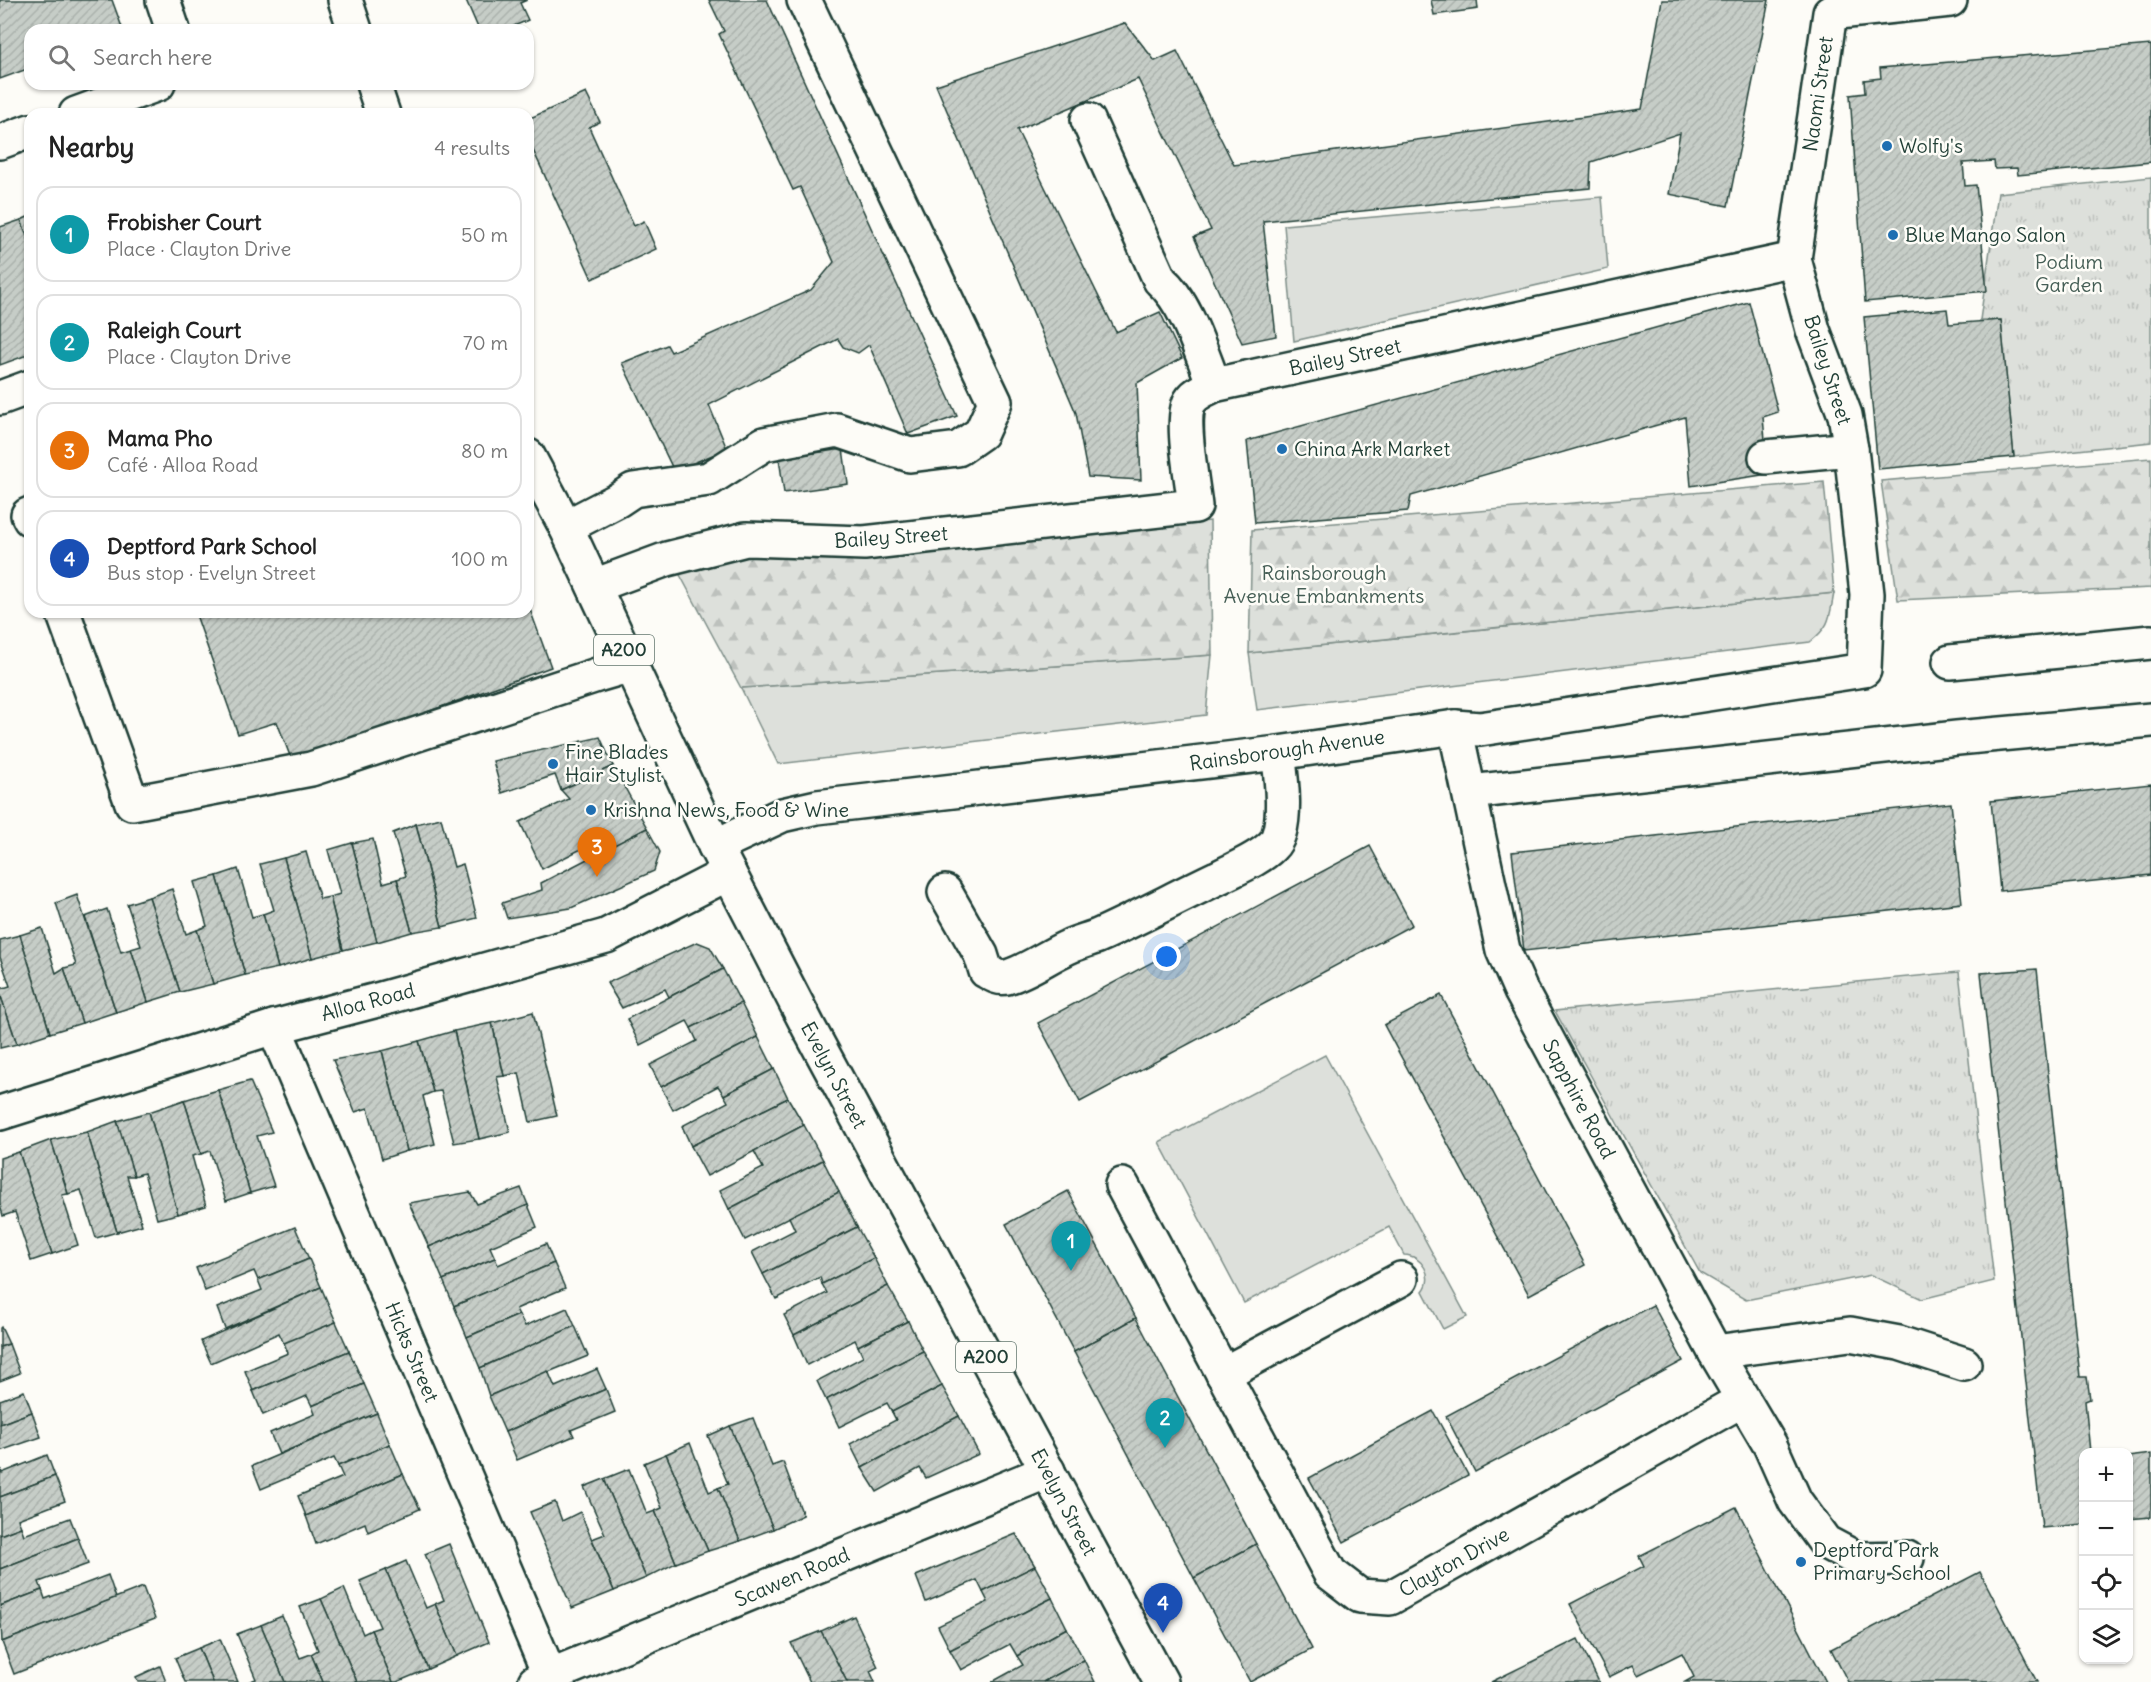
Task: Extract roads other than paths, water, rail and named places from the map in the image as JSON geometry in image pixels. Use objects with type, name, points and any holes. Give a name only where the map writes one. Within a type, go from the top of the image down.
[{"type":"street","points":[[162,0],[171,24]]},
{"type":"street","points":[[345,0],[353,24]]},
{"type":"street","points":[[566,526],[633,490],[709,479],[764,444],[837,430],[910,455],[958,449],[981,433],[995,402],[804,0]]},
{"type":"street","name":"Naomi Street","points":[[1794,259],[1830,13],[1950,0]]},
{"type":"street","points":[[92,108],[142,90]]},
{"type":"street","points":[[375,90],[381,108]]},
{"type":"street","points":[[1088,120],[1160,280],[1170,289],[1193,333],[1214,385]]},
{"type":"street","points":[[0,129],[24,124]]},
{"type":"street","points":[[0,142],[24,133]]},
{"type":"street","name":"Bailey Street","points":[[594,586],[667,559],[746,539],[864,543],[1196,506],[1185,418],[1189,402],[1201,391],[1214,385],[1794,259],[1813,330],[1845,415],[1851,449],[1867,594],[1864,670]]},
{"type":"street","points":[[0,398],[24,389]]},
{"type":"street","points":[[1766,457],[1851,449]]},
{"type":"street","name":"Evelyn Street","points":[[534,467],[566,526],[722,859],[826,1060],[1161,1682]]},
{"type":"street","points":[[65,618],[132,803],[311,769],[597,675],[631,666]]},
{"type":"street","points":[[1950,662],[2151,642]]},
{"type":"street","name":"Rainsborough Avenue","points":[[722,859],[782,815],[817,807],[1278,753],[1455,727],[1480,729],[1864,670]]},
{"type":"street","points":[[1470,792],[1957,738],[2151,720]]},
{"type":"street","name":"Sapphire Road","points":[[1455,727],[1503,950],[1521,991],[1715,1352],[1770,1445],[1795,1501],[1825,1542],[1857,1559],[1907,1558]]},
{"type":"street","points":[[945,892],[981,956],[986,971],[996,977],[1005,978],[1236,868],[1273,846],[1280,830],[1282,811],[1278,753]]},
{"type":"street","name":"Alloa Road","points":[[0,1113],[274,1027],[606,936],[722,859]]},
{"type":"street","name":"Hicks Street","points":[[274,1027],[555,1678]]},
{"type":"street","name":"Clayton Drive","points":[[1122,1185],[1330,1573],[1360,1596],[1389,1598],[1742,1400]]},
{"type":"street","points":[[1222,1374],[1401,1279]]},
{"type":"street","points":[[1715,1352],[1850,1334],[1899,1343],[1964,1364]]},
{"type":"street","name":"Scawen Road","points":[[555,1678],[1048,1471]]},
{"type":"place","name":"Wolfy's","points":[[1887,146]]},
{"type":"place","name":"Blue Mango Salon","points":[[1893,235]]},
{"type":"place","name":"China Ark Market","points":[[1282,449]]},
{"type":"place","name":"Fine Blades Hair Stylist","points":[[553,764]]},
{"type":"place","name":"Krishna News, Food & Wine","points":[[591,810]]},
{"type":"place","name":"Mama Pho","points":[[597,877]]},
{"type":"place","name":"Frobisher Court","points":[[1071,1271]]},
{"type":"place","name":"Raleigh Court","points":[[1165,1448]]},
{"type":"place","name":"Deptford Park Primary School","points":[[1801,1562]]},
{"type":"place","name":"Deptford Park School","points":[[1163,1633]]},
{"type":"park label","name":"Podium Garden","points":[[2069,274]]},
{"type":"park label","name":"Rainsborough Avenue Embankments","points":[[1324,584]]}]
